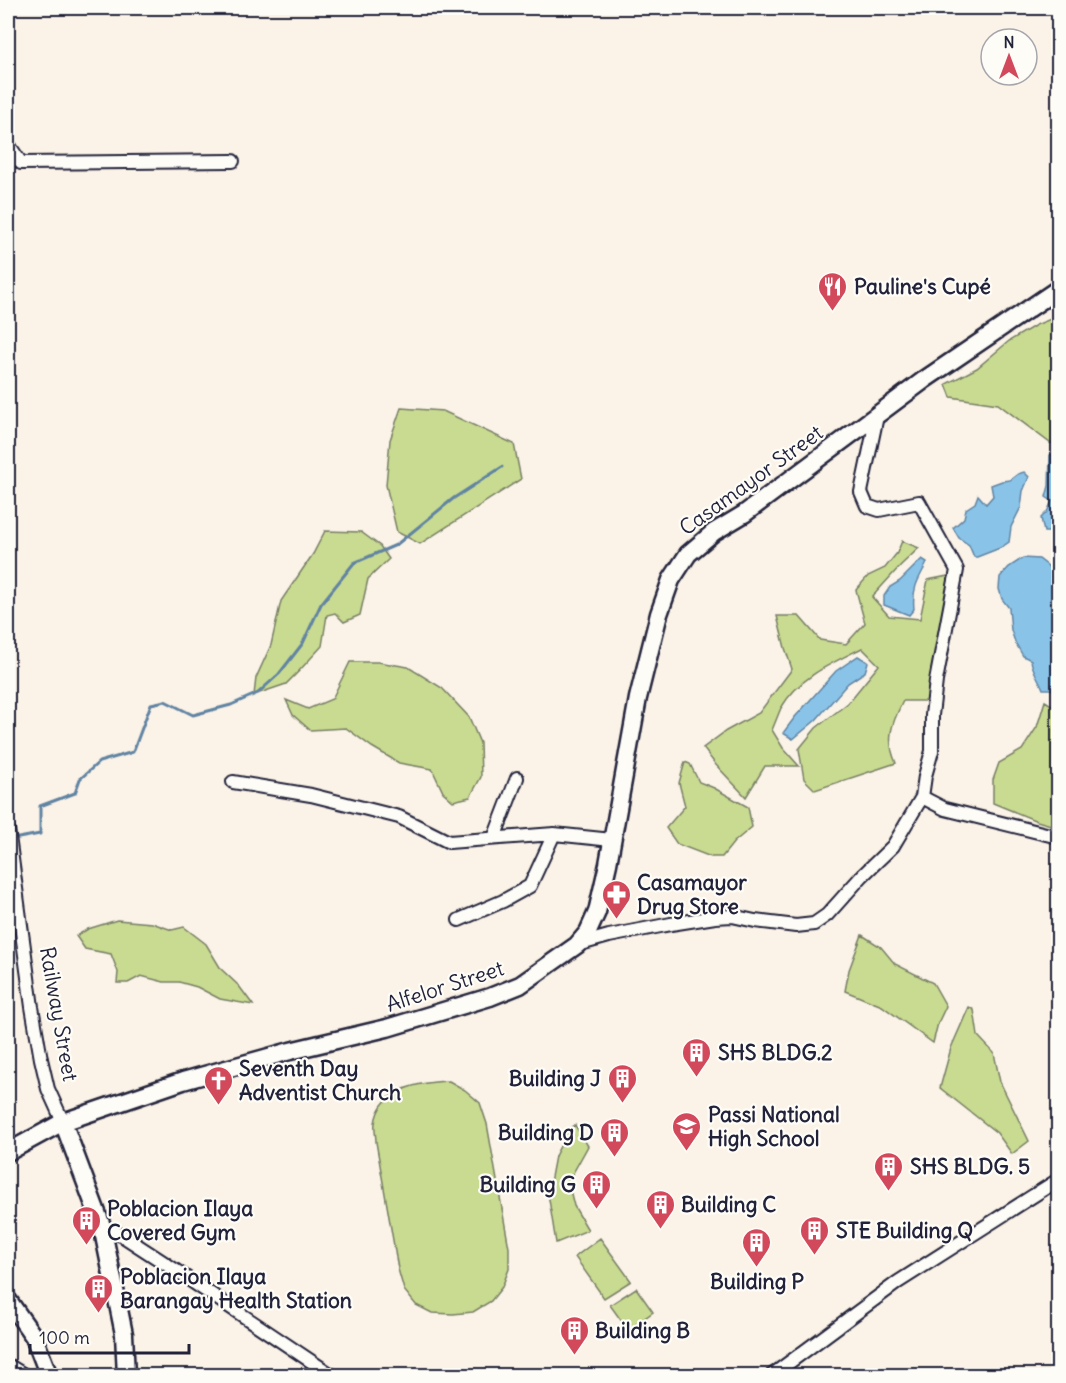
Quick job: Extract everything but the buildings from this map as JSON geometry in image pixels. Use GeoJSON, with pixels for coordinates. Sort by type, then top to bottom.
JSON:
{"type":"FeatureCollection","features":[{"type":"Feature","properties":{"kind":"street"},"geometry":{"type":"LineString","coordinates":[[8,144],[21,163],[233,161]]}},
{"type":"Feature","properties":{"kind":"street","name":"Casamayor Street"},"geometry":{"type":"LineString","coordinates":[[577,945],[588,932],[597,912],[638,698],[659,614],[671,580],[688,554],[714,532],[744,514],[924,380],[1059,290]]}},
{"type":"Feature","properties":{"kind":"street"},"geometry":{"type":"LineString","coordinates":[[877,416],[861,492],[867,506],[879,510],[919,502],[957,570],[936,681],[932,715],[932,751],[922,797],[945,809],[1059,837]]}},
{"type":"Feature","properties":{"kind":"street"},"geometry":{"type":"LineString","coordinates":[[494,838],[517,778]]}},
{"type":"Feature","properties":{"kind":"street"},"geometry":{"type":"LineString","coordinates":[[233,782],[311,795],[399,817],[449,842],[554,834],[612,840]]}},
{"type":"Feature","properties":{"kind":"street","name":"Alfelor Street"},"geometry":{"type":"LineString","coordinates":[[8,1152],[63,1122],[183,1081],[290,1051],[387,1028],[490,997],[520,985],[577,945],[609,936],[715,917],[732,916],[796,926],[814,924],[827,915],[893,846],[922,797]]}},
{"type":"Feature","properties":{"kind":"street","name":"Railway Street"},"geometry":{"type":"LineString","coordinates":[[8,829],[41,1059],[48,1089],[63,1122],[102,1226],[124,1334],[126,1376]]}},
{"type":"Feature","properties":{"kind":"street"},"geometry":{"type":"LineString","coordinates":[[459,920],[503,901],[530,886],[554,834]]}},
{"type":"Feature","properties":{"kind":"street"},"geometry":{"type":"LineString","coordinates":[[771,1376],[898,1282],[1059,1180]]}},
{"type":"Feature","properties":{"kind":"street"},"geometry":{"type":"LineString","coordinates":[[102,1226],[123,1236],[333,1376]]}},
{"type":"Feature","properties":{"kind":"street"},"geometry":{"type":"LineString","coordinates":[[8,1300],[34,1337],[49,1376]]}},
{"type":"Feature","properties":{"kind":"street"},"geometry":{"type":"LineString","coordinates":[[8,1365],[26,1376]]}},
{"type":"Feature","properties":{"kind":"green space"},"geometry":{"type":"Polygon","coordinates":[[[1058,316],[1058,445],[1050,443],[998,404],[951,397],[946,384],[977,368],[1009,341],[1036,325],[1058,316]]]}},
{"type":"Feature","properties":{"kind":"green space"},"geometry":{"type":"Polygon","coordinates":[[[401,408],[443,411],[514,444],[521,479],[420,544],[397,532],[386,485],[390,440],[401,408]]]}},
{"type":"Feature","properties":{"kind":"green space"},"geometry":{"type":"Polygon","coordinates":[[[325,531],[361,532],[380,546],[389,559],[368,579],[360,615],[344,622],[335,613],[327,615],[322,646],[286,684],[254,695],[256,678],[271,645],[281,601],[313,554],[325,531]]]}},
{"type":"Feature","properties":{"kind":"green space"},"geometry":{"type":"Polygon","coordinates":[[[902,541],[919,548],[872,597],[889,616],[920,619],[928,580],[948,576],[948,614],[934,659],[928,701],[903,701],[893,724],[890,739],[896,763],[815,790],[804,779],[799,749],[816,728],[848,703],[879,665],[862,648],[817,672],[788,697],[772,730],[783,748],[799,766],[765,766],[746,797],[703,748],[726,731],[759,713],[792,669],[777,616],[799,616],[820,640],[846,644],[865,623],[856,590],[868,576],[885,568],[897,553],[902,541]]]}},
{"type":"Feature","properties":{"kind":"green space"},"geometry":{"type":"Polygon","coordinates":[[[350,662],[378,662],[408,667],[442,688],[469,717],[480,743],[481,777],[470,797],[453,801],[443,792],[432,769],[399,763],[346,728],[310,730],[293,715],[286,700],[308,709],[332,699],[350,662]]]}},
{"type":"Feature","properties":{"kind":"green space"},"geometry":{"type":"Polygon","coordinates":[[[1045,701],[1058,709],[1058,827],[993,803],[993,780],[999,763],[1022,750],[1037,727],[1045,701]]]}},
{"type":"Feature","properties":{"kind":"green space"},"geometry":{"type":"Polygon","coordinates":[[[685,762],[690,764],[699,782],[748,807],[752,827],[734,842],[722,857],[711,857],[677,844],[666,828],[685,806],[679,783],[685,762]]]}},
{"type":"Feature","properties":{"kind":"green space"},"geometry":{"type":"Polygon","coordinates":[[[117,920],[152,923],[172,930],[184,927],[206,944],[221,969],[239,986],[253,1005],[220,999],[197,987],[179,982],[164,982],[141,976],[128,983],[117,983],[118,972],[111,954],[85,949],[76,936],[88,929],[117,920]]]}},
{"type":"Feature","properties":{"kind":"green space"},"geometry":{"type":"Polygon","coordinates":[[[862,935],[881,947],[895,964],[933,983],[946,1006],[938,1023],[933,1043],[882,1006],[845,991],[849,970],[862,935]]]}},
{"type":"Feature","properties":{"kind":"green space"},"geometry":{"type":"Polygon","coordinates":[[[969,1007],[974,1010],[978,1036],[994,1053],[1000,1082],[1029,1141],[1012,1154],[997,1133],[940,1088],[951,1048],[969,1007]]]}},
{"type":"Feature","properties":{"kind":"green space"},"geometry":{"type":"Polygon","coordinates":[[[449,1081],[465,1090],[480,1103],[487,1124],[509,1248],[509,1269],[502,1287],[491,1301],[473,1312],[453,1314],[432,1313],[416,1305],[404,1290],[398,1269],[375,1127],[378,1111],[393,1095],[403,1089],[426,1083],[449,1081]]]}},
{"type":"Feature","properties":{"kind":"green space"},"geometry":{"type":"Polygon","coordinates":[[[575,1125],[588,1146],[568,1182],[574,1206],[588,1230],[556,1243],[548,1193],[555,1156],[568,1131],[575,1125]]]}},
{"type":"Feature","properties":{"kind":"green space"},"geometry":{"type":"Polygon","coordinates":[[[600,1238],[631,1281],[604,1298],[575,1257],[600,1238]]]}},
{"type":"Feature","properties":{"kind":"green space"},"geometry":{"type":"Polygon","coordinates":[[[636,1288],[653,1312],[628,1330],[610,1305],[636,1288]]]}},
{"type":"Feature","properties":{"kind":"water"},"geometry":{"type":"Polygon","coordinates":[[[1058,454],[1058,532],[1044,532],[1041,518],[1052,501],[1046,497],[1049,486],[1050,455],[1058,454]]]}},
{"type":"Feature","properties":{"kind":"water"},"geometry":{"type":"Polygon","coordinates":[[[1024,472],[1029,477],[1023,491],[1021,507],[1011,527],[1009,542],[1000,548],[974,557],[969,545],[959,538],[953,528],[964,518],[966,509],[975,503],[978,495],[986,504],[993,496],[991,485],[1010,480],[1024,472]]]}},
{"type":"Feature","properties":{"kind":"water"},"geometry":{"type":"Polygon","coordinates":[[[1023,558],[1039,559],[1048,566],[1058,582],[1058,694],[1051,689],[1043,689],[1031,660],[1023,656],[1015,642],[1011,630],[1009,608],[1002,599],[999,589],[1000,577],[1009,567],[1023,558]]]}},
{"type":"Feature","properties":{"kind":"water"},"geometry":{"type":"Polygon","coordinates":[[[922,559],[927,562],[916,586],[914,609],[909,615],[884,605],[884,596],[890,587],[900,581],[922,559]]]}},
{"type":"Feature","properties":{"kind":"water"},"geometry":{"type":"Polygon","coordinates":[[[858,656],[868,662],[865,672],[848,683],[816,720],[793,739],[783,733],[836,671],[858,656]]]}},
{"type":"Feature","properties":{"kind":"waterway"},"geometry":{"type":"LineString","coordinates":[[13,839],[40,834],[40,806],[75,793],[80,779],[99,762],[133,752],[151,704],[165,701],[193,715],[231,705],[258,693],[279,674],[303,643],[321,604],[354,563],[396,545],[454,498],[502,467]]}},
{"type":"Feature","properties":{"kind":"place","name":"Pauline's Cupé"},"geometry":{"type":"Point","coordinates":[833,312]}},
{"type":"Feature","properties":{"kind":"place","name":"Casamayor Drug Store"},"geometry":{"type":"Point","coordinates":[616,920]}},
{"type":"Feature","properties":{"kind":"place","name":"SHS BLDG.2"},"geometry":{"type":"Point","coordinates":[697,1078]}},
{"type":"Feature","properties":{"kind":"place","name":"Building J"},"geometry":{"type":"Point","coordinates":[622,1104]}},
{"type":"Feature","properties":{"kind":"place","name":"Seventh Day Adventist Church"},"geometry":{"type":"Point","coordinates":[218,1106]}},
{"type":"Feature","properties":{"kind":"place","name":"Passi National High School"},"geometry":{"type":"Point","coordinates":[687,1152]}},
{"type":"Feature","properties":{"kind":"place","name":"Building D"},"geometry":{"type":"Point","coordinates":[615,1158]}},
{"type":"Feature","properties":{"kind":"place","name":"SHS BLDG. 5"},"geometry":{"type":"Point","coordinates":[889,1192]}},
{"type":"Feature","properties":{"kind":"place","name":"Building G"},"geometry":{"type":"Point","coordinates":[597,1210]}},
{"type":"Feature","properties":{"kind":"place","name":"Building C"},"geometry":{"type":"Point","coordinates":[660,1230]}},
{"type":"Feature","properties":{"kind":"place","name":"Poblacion Ilaya Covered Gym"},"geometry":{"type":"Point","coordinates":[86,1246]}},
{"type":"Feature","properties":{"kind":"place","name":"STE Building Q"},"geometry":{"type":"Point","coordinates":[815,1256]}},
{"type":"Feature","properties":{"kind":"place","name":"Building P"},"geometry":{"type":"Point","coordinates":[757,1268]}},
{"type":"Feature","properties":{"kind":"place","name":"Poblacion Ilaya Barangay Health Station"},"geometry":{"type":"Point","coordinates":[99,1314]}},
{"type":"Feature","properties":{"kind":"place","name":"Building B"},"geometry":{"type":"Point","coordinates":[574,1356]}}]}
